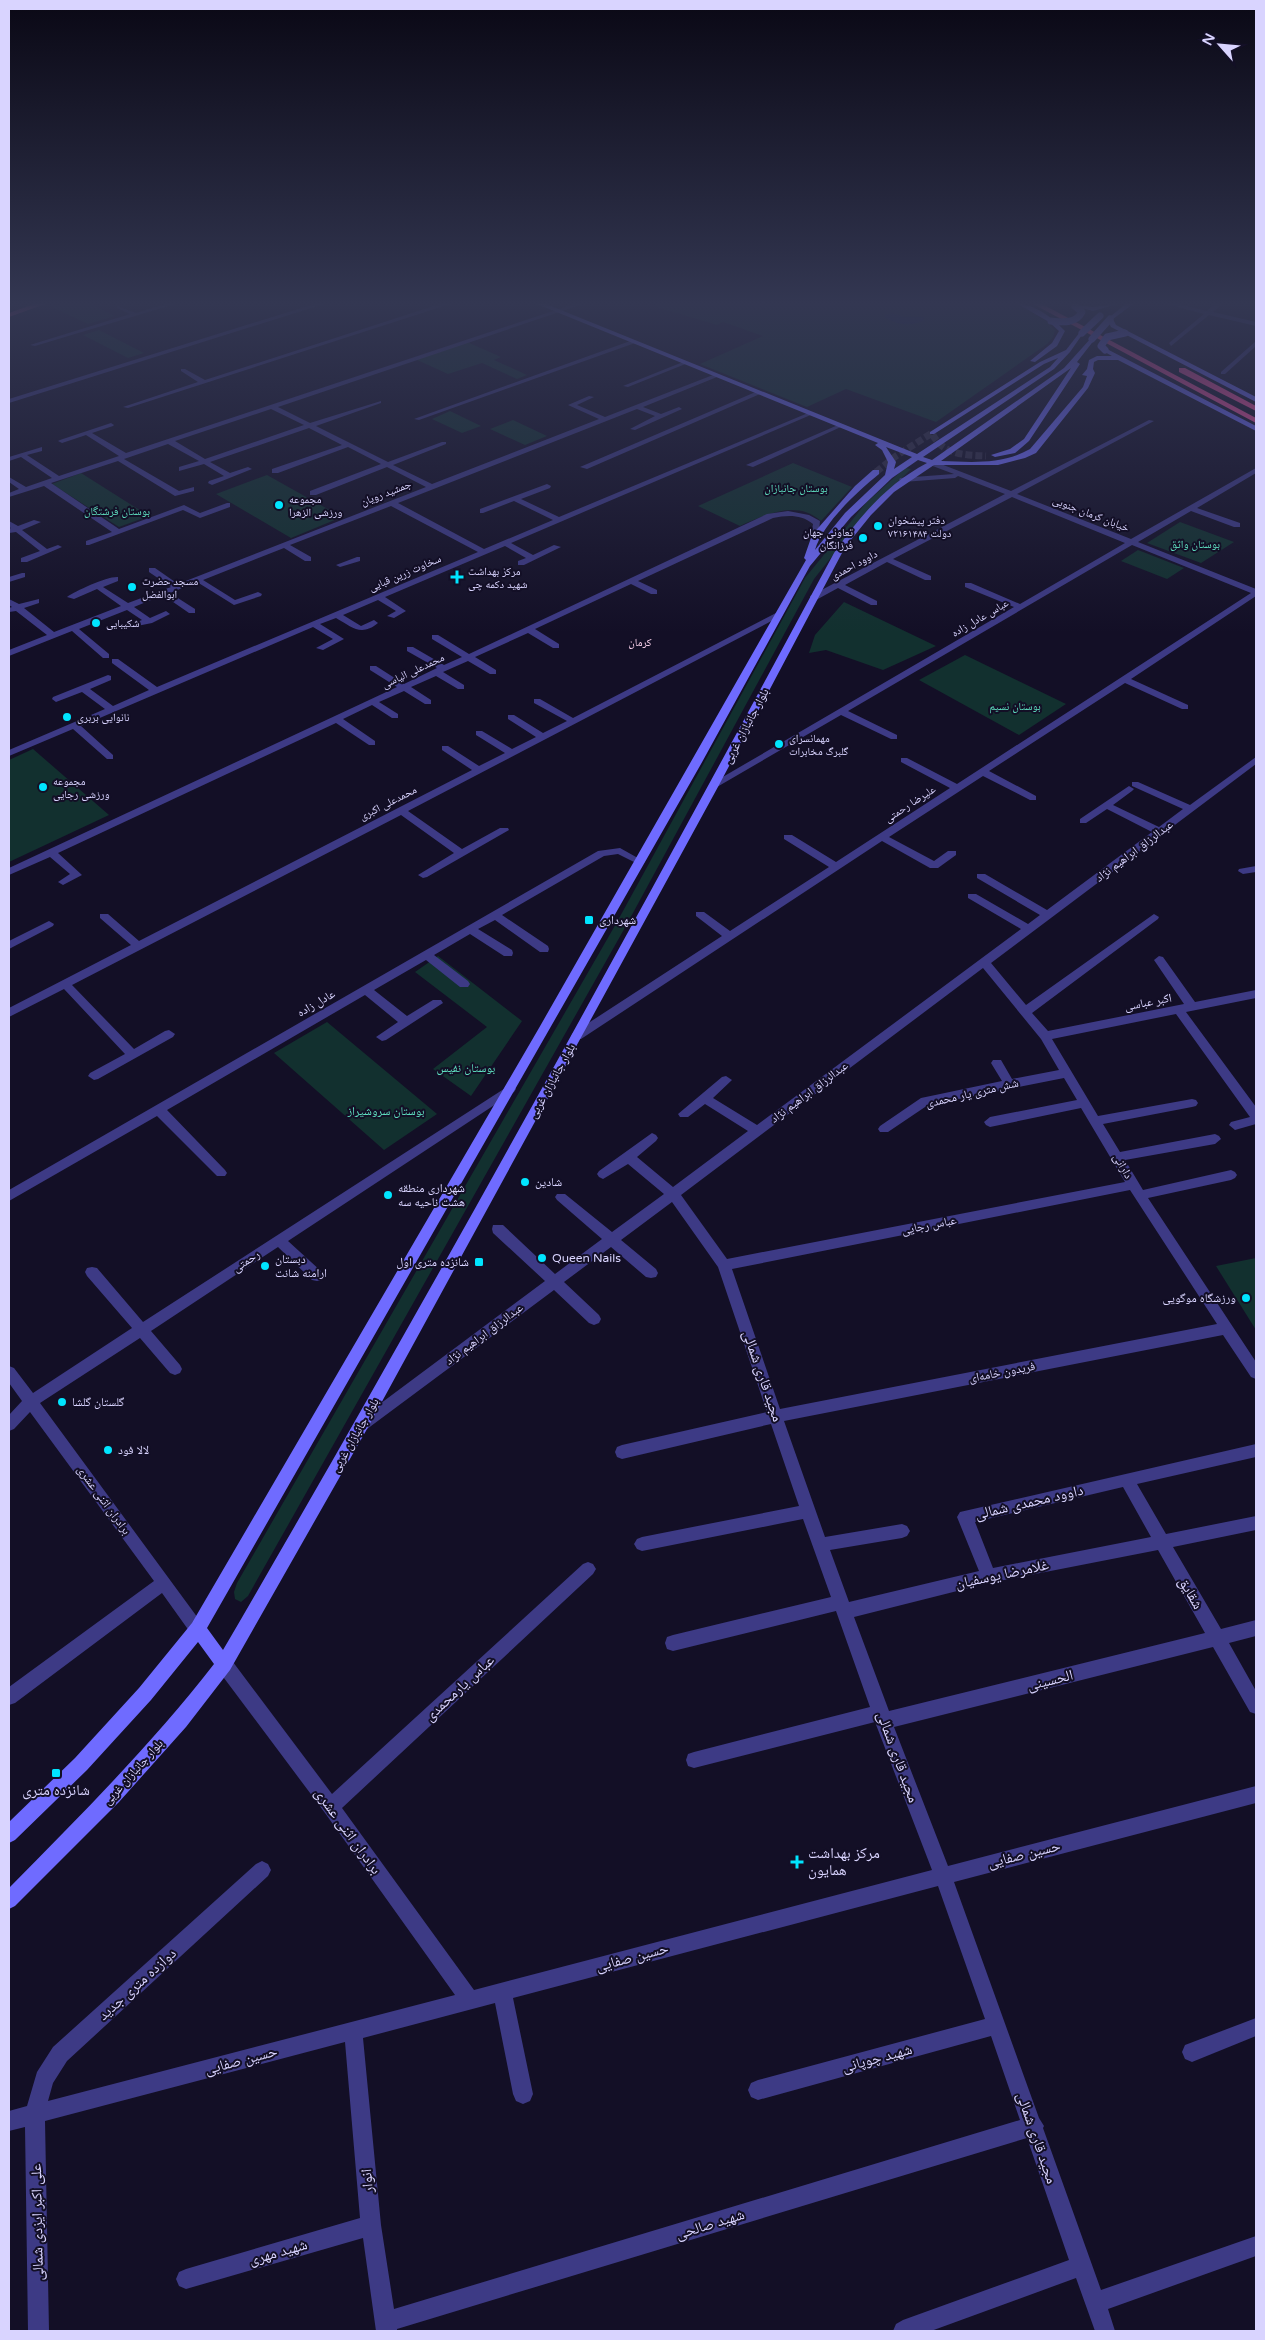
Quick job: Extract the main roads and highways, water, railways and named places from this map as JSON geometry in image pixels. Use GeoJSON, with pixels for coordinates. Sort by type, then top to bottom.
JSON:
{"type":"FeatureCollection","features":[{"type":"Feature","properties":{"kind":"highway"},"geometry":{"type":"LineString","coordinates":[[1241,413],[1256,421]]}},
{"type":"Feature","properties":{"kind":"main road"},"geometry":{"type":"LineString","coordinates":[[808,413],[871,439],[905,448],[918,447],[967,426]]}},
{"type":"Feature","properties":{"kind":"main road"},"geometry":{"type":"LineString","coordinates":[[932,433],[963,413]]}},
{"type":"Feature","properties":{"kind":"main road","name":"بلوار جانبازان غربی"},"geometry":{"type":"LineString","coordinates":[[9,1834],[94,1750],[145,1694],[198,1629],[640,862],[806,566],[848,515],[889,476],[986,413]]}},
{"type":"Feature","properties":{"kind":"main road","name":"بلوار جانبازان غربی"},"geometry":{"type":"LineString","coordinates":[[9,1900],[113,1796],[180,1721],[224,1664],[362,1425],[577,1036],[838,553],[855,528],[887,493],[903,480],[933,463],[1003,413]]}},
{"type":"Feature","properties":{"kind":"main road"},"geometry":{"type":"LineString","coordinates":[[986,456],[1012,451],[1027,440],[1045,413]]}},
{"type":"Feature","properties":{"kind":"main road"},"geometry":{"type":"LineString","coordinates":[[933,463],[1000,463],[1027,455],[1033,451],[1064,413]]}},
{"type":"Feature","properties":{"kind":"main road"},"geometry":{"type":"LineString","coordinates":[[1225,413],[1256,430]]}},
{"type":"Feature","properties":{"kind":"main road"},"geometry":{"type":"LineString","coordinates":[[871,439],[885,449],[892,462],[889,476]]}},
{"type":"Feature","properties":{"kind":"main road","name":"خیابان کرمان جنوبی"},"geometry":{"type":"LineString","coordinates":[[871,439],[933,463]]}},
{"type":"Feature","properties":{"kind":"main road"},"geometry":{"type":"LineString","coordinates":[[806,566],[816,537],[858,488],[876,472]]}},
{"type":"Feature","properties":{"kind":"main road"},"geometry":{"type":"LineString","coordinates":[[198,1629],[224,1664]]}},
{"type":"Feature","properties":{"kind":"tunnel"},"geometry":{"type":"LineString","coordinates":[[876,472],[896,456],[932,433],[936,440],[948,450],[962,454],[986,456]]}},
{"type":"Feature","properties":{"kind":"place","name":"مجموعه ورزشی الزهرا"},"geometry":{"type":"Point","coordinates":[279,505]}},
{"type":"Feature","properties":{"kind":"place","name":"دفتر پیشخوان دولت ۷۲۱۶۱۴۸۴"},"geometry":{"type":"Point","coordinates":[878,526]}},
{"type":"Feature","properties":{"kind":"place","name":"تعاونی جهان فرزانگان"},"geometry":{"type":"Point","coordinates":[863,538]}},
{"type":"Feature","properties":{"kind":"place","name":"مرکز بهداشت شهید دکمه چی"},"geometry":{"type":"Point","coordinates":[457,577]}},
{"type":"Feature","properties":{"kind":"place","name":"مسجد حضرت ابوالفضل"},"geometry":{"type":"Point","coordinates":[132,587]}},
{"type":"Feature","properties":{"kind":"place","name":"شکیبایی"},"geometry":{"type":"Point","coordinates":[96,623]}},
{"type":"Feature","properties":{"kind":"place","name":"نانوایی بربری"},"geometry":{"type":"Point","coordinates":[67,717]}},
{"type":"Feature","properties":{"kind":"place","name":"مهمانسرای گلبرگ مخابرات"},"geometry":{"type":"Point","coordinates":[779,744]}},
{"type":"Feature","properties":{"kind":"place","name":"مجموعه ورزشی رجایی"},"geometry":{"type":"Point","coordinates":[43,787]}},
{"type":"Feature","properties":{"kind":"place","name":"شهرداری"},"geometry":{"type":"Point","coordinates":[589,920]}},
{"type":"Feature","properties":{"kind":"place","name":"شادین"},"geometry":{"type":"Point","coordinates":[525,1182]}},
{"type":"Feature","properties":{"kind":"place","name":"شهرداری منطقه هشت ناحیه سه"},"geometry":{"type":"Point","coordinates":[388,1195]}},
{"type":"Feature","properties":{"kind":"place","name":"Queen Nails"},"geometry":{"type":"Point","coordinates":[542,1258]}},
{"type":"Feature","properties":{"kind":"place","name":"شانزده متری اول"},"geometry":{"type":"Point","coordinates":[479,1262]}},
{"type":"Feature","properties":{"kind":"place","name":"دبستان ارامنه شانت"},"geometry":{"type":"Point","coordinates":[265,1266]}},
{"type":"Feature","properties":{"kind":"place","name":"ورزشگاه موگویی"},"geometry":{"type":"Point","coordinates":[1246,1298]}},
{"type":"Feature","properties":{"kind":"place","name":"گلستان گلشا"},"geometry":{"type":"Point","coordinates":[62,1402]}},
{"type":"Feature","properties":{"kind":"place","name":"لالا فود"},"geometry":{"type":"Point","coordinates":[108,1450]}},
{"type":"Feature","properties":{"kind":"place","name":"شانزده متری"},"geometry":{"type":"Point","coordinates":[56,1773]}},
{"type":"Feature","properties":{"kind":"place","name":"مرکز بهداشت همایون"},"geometry":{"type":"Point","coordinates":[797,1862]}},
{"type":"Feature","properties":{"kind":"district","name":"کرمان"},"geometry":{"type":"Point","coordinates":[640,642]}},
{"type":"Feature","properties":{"kind":"park label","name":"بوستان جانبازان"},"geometry":{"type":"Point","coordinates":[796,488]}},
{"type":"Feature","properties":{"kind":"park label","name":"بوستان فرشتگان"},"geometry":{"type":"Point","coordinates":[117,511]}},
{"type":"Feature","properties":{"kind":"park label","name":"بوستان واثق"},"geometry":{"type":"Point","coordinates":[1195,544]}},
{"type":"Feature","properties":{"kind":"park label","name":"بوستان نسیم"},"geometry":{"type":"Point","coordinates":[1015,706]}},
{"type":"Feature","properties":{"kind":"park label","name":"بوستان نفیس"},"geometry":{"type":"Point","coordinates":[466,1068]}},
{"type":"Feature","properties":{"kind":"park label","name":"بوستان سروشیراز"},"geometry":{"type":"Point","coordinates":[386,1111]}}]}
